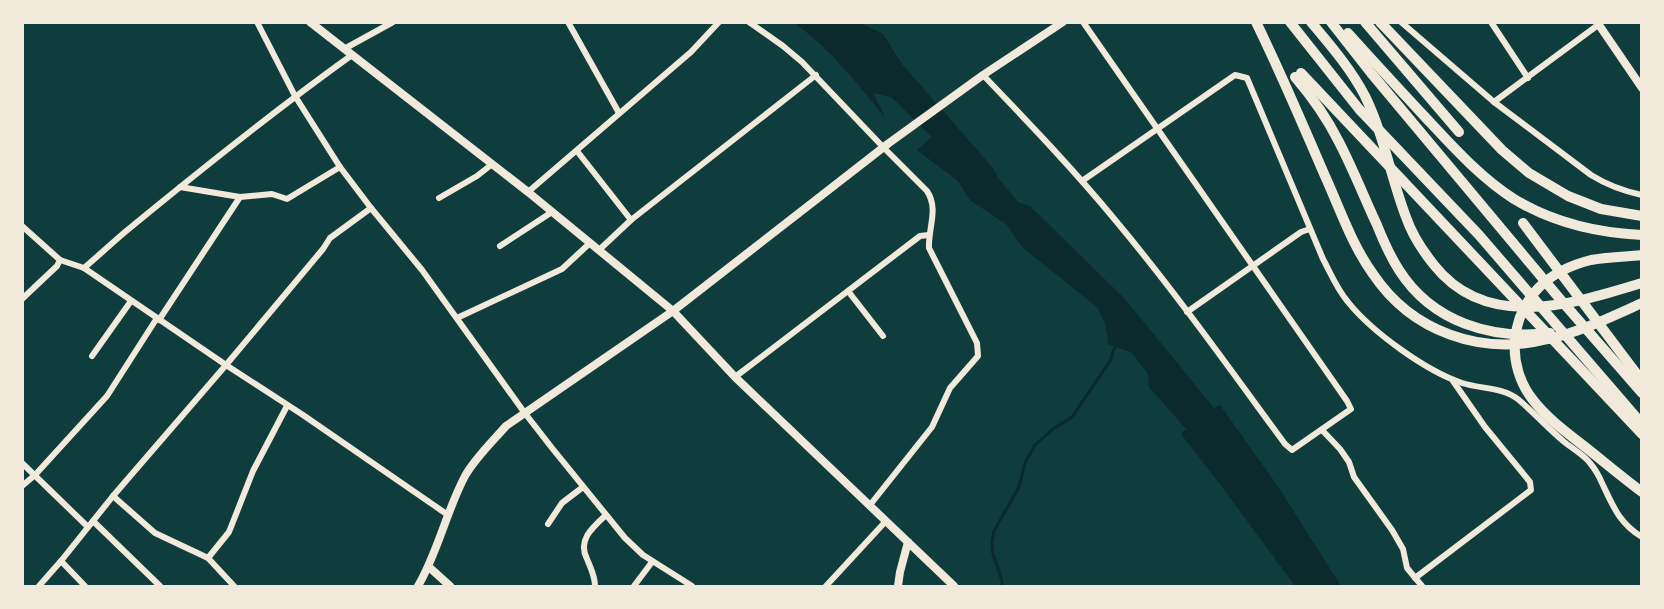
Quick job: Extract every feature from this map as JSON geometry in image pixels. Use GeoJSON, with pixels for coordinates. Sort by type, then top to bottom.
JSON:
{"type":"FeatureCollection","features":[{"type":"Feature","properties":{"kind":"highway"},"geometry":{"type":"LineString","coordinates":[[1256,22],[1360,254],[1384,290],[1412,316],[1449,336],[1486,344],[1524,339],[1592,324],[1641,303]]}},
{"type":"Feature","properties":{"kind":"highway"},"geometry":{"type":"LineString","coordinates":[[1290,22],[1359,109],[1479,235],[1641,424]]}},
{"type":"Feature","properties":{"kind":"highway"},"geometry":{"type":"LineString","coordinates":[[1311,22],[1356,79],[1383,143],[1406,219],[1416,239],[1439,271],[1452,284],[1483,301],[1499,305],[1534,307],[1571,302],[1641,283]]}},
{"type":"Feature","properties":{"kind":"highway"},"geometry":{"type":"LineString","coordinates":[[1332,22],[1433,147],[1641,393]]}},
{"type":"Feature","properties":{"kind":"highway"},"geometry":{"type":"LineString","coordinates":[[1338,22],[1445,138],[1482,175],[1515,200],[1577,226],[1641,235]]}},
{"type":"Feature","properties":{"kind":"highway"},"geometry":{"type":"LineString","coordinates":[[1365,22],[1459,132]]}},
{"type":"Feature","properties":{"kind":"highway"},"geometry":{"type":"LineString","coordinates":[[1380,22],[1502,150],[1529,173],[1568,196],[1601,209],[1641,216]]}},
{"type":"Feature","properties":{"kind":"highway"},"geometry":{"type":"LineString","coordinates":[[1524,339],[1466,325],[1447,316],[1412,288],[1388,250],[1340,143],[1298,75],[1641,434]]}},
{"type":"Feature","properties":{"kind":"highway"},"geometry":{"type":"LineString","coordinates":[[1523,223],[1641,381]]}},
{"type":"Feature","properties":{"kind":"highway"},"geometry":{"type":"LineString","coordinates":[[1641,255],[1591,260],[1553,275],[1533,293],[1525,304],[1517,323],[1514,346],[1515,360],[1524,388],[1542,411],[1641,492]]}},
{"type":"Feature","properties":{"kind":"main road"},"geometry":{"type":"LineString","coordinates":[[310,22],[528,192],[673,311],[735,377],[954,586]]}},
{"type":"Feature","properties":{"kind":"main road"},"geometry":{"type":"LineString","coordinates":[[418,586],[429,567],[466,475],[484,450],[506,426],[673,311],[886,145],[983,75],[1064,22]]}},
{"type":"Feature","properties":{"kind":"main road"},"geometry":{"type":"LineString","coordinates":[[1598,24],[1641,88]]}},
{"type":"Feature","properties":{"kind":"street"},"geometry":{"type":"LineString","coordinates":[[257,22],[295,96],[340,167],[422,270],[524,412],[625,538],[652,562],[692,586]]}},
{"type":"Feature","properties":{"kind":"street"},"geometry":{"type":"LineString","coordinates":[[84,268],[180,187],[348,52],[393,22]]}},
{"type":"Feature","properties":{"kind":"street"},"geometry":{"type":"LineString","coordinates":[[568,22],[619,113]]}},
{"type":"Feature","properties":{"kind":"street"},"geometry":{"type":"LineString","coordinates":[[528,192],[691,52],[719,22]]}},
{"type":"Feature","properties":{"kind":"street"},"geometry":{"type":"LineString","coordinates":[[749,22],[783,46],[816,75],[886,145],[927,191],[931,197],[933,209],[929,248],[977,344],[978,356],[950,388],[932,427],[870,505]]}},
{"type":"Feature","properties":{"kind":"street"},"geometry":{"type":"LineString","coordinates":[[983,75],[1082,181],[1155,268],[1285,444],[1292,450],[1351,409],[1347,400],[1083,22]]}},
{"type":"Feature","properties":{"kind":"street"},"geometry":{"type":"LineString","coordinates":[[1401,22],[1494,102],[1598,179],[1622,191],[1641,195]]}},
{"type":"Feature","properties":{"kind":"street"},"geometry":{"type":"LineString","coordinates":[[1491,22],[1528,78]]}},
{"type":"Feature","properties":{"kind":"street"},"geometry":{"type":"LineString","coordinates":[[1494,102],[1598,24]]}},
{"type":"Feature","properties":{"kind":"street"},"geometry":{"type":"LineString","coordinates":[[599,250],[632,220],[816,75]]}},
{"type":"Feature","properties":{"kind":"street"},"geometry":{"type":"LineString","coordinates":[[1082,181],[1235,75],[1247,78],[1310,229],[1336,285],[1348,302],[1381,334],[1417,361],[1464,384],[1504,392],[1516,398],[1590,463],[1622,522],[1641,537]]}},
{"type":"Feature","properties":{"kind":"street"},"geometry":{"type":"LineString","coordinates":[[577,151],[632,220]]}},
{"type":"Feature","properties":{"kind":"street"},"geometry":{"type":"LineString","coordinates":[[439,198],[491,165]]}},
{"type":"Feature","properties":{"kind":"street"},"geometry":{"type":"LineString","coordinates":[[180,187],[240,197],[272,194],[287,199],[340,167]]}},
{"type":"Feature","properties":{"kind":"street"},"geometry":{"type":"LineString","coordinates":[[22,486],[35,475],[107,396],[240,197]]}},
{"type":"Feature","properties":{"kind":"street"},"geometry":{"type":"LineString","coordinates":[[39,586],[330,238],[371,208]]}},
{"type":"Feature","properties":{"kind":"street"},"geometry":{"type":"LineString","coordinates":[[500,246],[552,212]]}},
{"type":"Feature","properties":{"kind":"street"},"geometry":{"type":"LineString","coordinates":[[22,226],[60,260],[84,268],[448,515]]}},
{"type":"Feature","properties":{"kind":"street"},"geometry":{"type":"LineString","coordinates":[[1187,312],[1301,232],[1310,229]]}},
{"type":"Feature","properties":{"kind":"street"},"geometry":{"type":"LineString","coordinates":[[735,377],[920,236],[929,235]]}},
{"type":"Feature","properties":{"kind":"street"},"geometry":{"type":"LineString","coordinates":[[457,318],[562,269],[590,243]]}},
{"type":"Feature","properties":{"kind":"street"},"geometry":{"type":"LineString","coordinates":[[22,299],[57,266],[60,260]]}},
{"type":"Feature","properties":{"kind":"street"},"geometry":{"type":"LineString","coordinates":[[848,291],[883,336]]}},
{"type":"Feature","properties":{"kind":"street"},"geometry":{"type":"LineString","coordinates":[[92,356],[131,301]]}},
{"type":"Feature","properties":{"kind":"street"},"geometry":{"type":"LineString","coordinates":[[1415,578],[1532,487],[1485,427],[1452,379]]}},
{"type":"Feature","properties":{"kind":"street"},"geometry":{"type":"LineString","coordinates":[[208,558],[229,532],[254,471],[287,406]]}},
{"type":"Feature","properties":{"kind":"street"},"geometry":{"type":"LineString","coordinates":[[1322,430],[1349,462],[1354,477],[1403,549],[1407,568],[1422,586]]}},
{"type":"Feature","properties":{"kind":"street"},"geometry":{"type":"LineString","coordinates":[[22,463],[160,586]]}},
{"type":"Feature","properties":{"kind":"street"},"geometry":{"type":"LineString","coordinates":[[548,524],[562,503],[583,487]]}},
{"type":"Feature","properties":{"kind":"street"},"geometry":{"type":"LineString","coordinates":[[113,496],[155,533],[208,558],[234,586]]}},
{"type":"Feature","properties":{"kind":"street"},"geometry":{"type":"LineString","coordinates":[[595,586],[595,578],[583,548],[586,536],[593,526],[606,515]]}},
{"type":"Feature","properties":{"kind":"street"},"geometry":{"type":"LineString","coordinates":[[826,586],[886,521]]}},
{"type":"Feature","properties":{"kind":"street"},"geometry":{"type":"LineString","coordinates":[[898,586],[908,542]]}},
{"type":"Feature","properties":{"kind":"street"},"geometry":{"type":"LineString","coordinates":[[61,561],[85,586]]}},
{"type":"Feature","properties":{"kind":"street"},"geometry":{"type":"LineString","coordinates":[[634,586],[652,562]]}},
{"type":"Feature","properties":{"kind":"street"},"geometry":{"type":"LineString","coordinates":[[429,567],[450,586]]}},
{"type":"Feature","properties":{"kind":"water"},"geometry":{"type":"Polygon","coordinates":[[[794,23],[861,23],[883,34],[902,64],[993,168],[1018,202],[1030,206],[1125,299],[1214,408],[1220,405],[1277,485],[1341,586],[1295,586],[1181,434],[1186,429],[1149,387],[1148,374],[1132,353],[1108,344],[1105,325],[1097,307],[1022,247],[1006,224],[970,200],[958,181],[917,150],[932,137],[891,97],[873,93],[885,117],[831,55],[794,23]]]}},
{"type":"Feature","properties":{"kind":"waterway"},"geometry":{"type":"LineString","coordinates":[[1002,586],[993,554],[994,531],[1019,487],[1025,463],[1035,445],[1053,429],[1072,417],[1110,361],[1115,347],[1114,343]]}}]}
